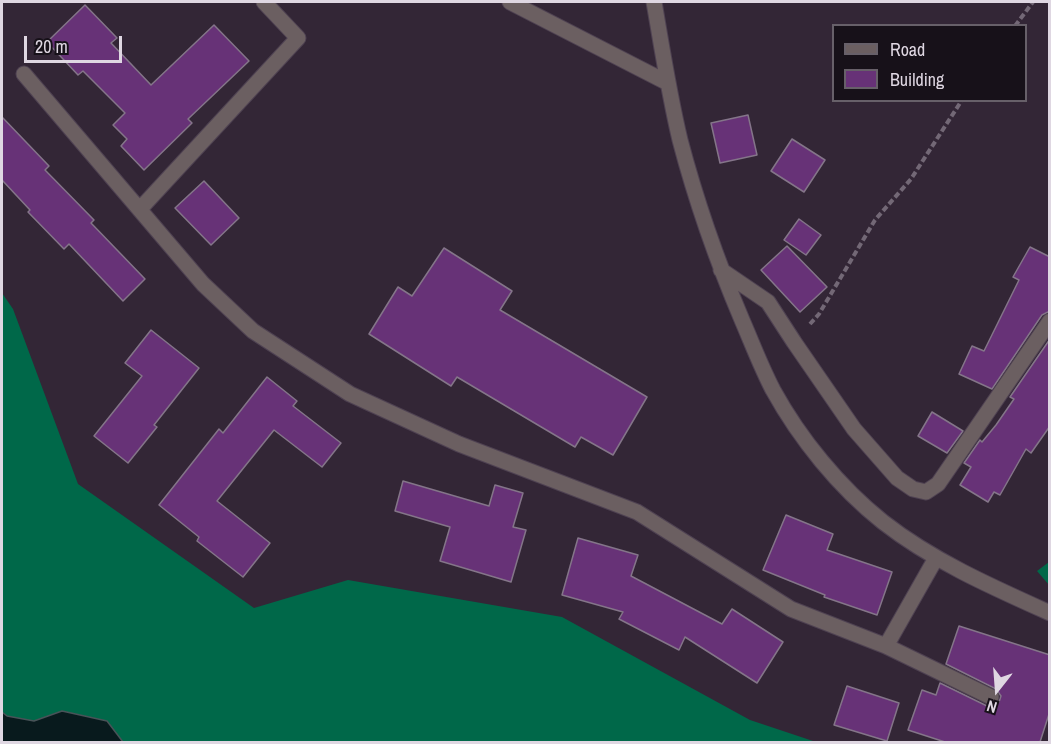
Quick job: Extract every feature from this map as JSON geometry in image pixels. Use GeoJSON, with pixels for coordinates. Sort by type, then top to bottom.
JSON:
{"type":"FeatureCollection","features":[{"type":"Feature","properties":{"kind":"street"},"geometry":{"type":"LineString","coordinates":[[140,209],[298,38],[264,2]]}},
{"type":"Feature","properties":{"kind":"street"},"geometry":{"type":"LineString","coordinates":[[510,2],[668,83]]}},
{"type":"Feature","properties":{"kind":"street"},"geometry":{"type":"LineString","coordinates":[[654,2],[668,83],[696,197],[721,270],[774,391],[819,457],[849,491],[881,520],[936,558],[1050,613]]}},
{"type":"Feature","properties":{"kind":"street"},"geometry":{"type":"LineString","coordinates":[[24,74],[203,284],[253,331],[350,394],[459,444],[637,512],[791,609],[886,646],[991,697]]}},
{"type":"Feature","properties":{"kind":"street"},"geometry":{"type":"LineString","coordinates":[[721,270],[768,302],[854,429],[897,478],[913,489],[926,492],[938,484],[1050,321]]}},
{"type":"Feature","properties":{"kind":"street"},"geometry":{"type":"LineString","coordinates":[[886,646],[936,558]]}},
{"type":"Feature","properties":{"kind":"path"},"geometry":{"type":"LineString","coordinates":[[1016,24],[1033,2]]}},
{"type":"Feature","properties":{"kind":"path"},"geometry":{"type":"LineString","coordinates":[[794,342],[819,314],[875,220],[911,179],[961,102]]}},
{"type":"Feature","properties":{"kind":"green space"},"geometry":{"type":"Polygon","coordinates":[[[2,293],[13,309],[78,484],[254,608],[348,580],[562,617],[750,720],[816,742],[123,742],[107,721],[62,711],[34,721],[7,716],[2,712],[2,293]]]}},
{"type":"Feature","properties":{"kind":"green space"},"geometry":{"type":"Polygon","coordinates":[[[1049,562],[1049,585],[1037,571],[1049,562]]]}},
{"type":"Feature","properties":{"kind":"shaded area"},"geometry":{"type":"Polygon","coordinates":[[[62,711],[107,721],[123,742],[2,742],[2,712],[7,716],[34,721],[62,711]]]}},
{"type":"Feature","properties":{"kind":"building"},"geometry":{"type":"Polygon","coordinates":[[[85,5],[117,38],[111,43],[151,85],[214,25],[249,61],[188,119],[192,123],[144,170],[121,146],[127,139],[113,125],[125,113],[83,71],[78,75],[47,42],[85,5]]]}},
{"type":"Feature","properties":{"kind":"building"},"geometry":{"type":"Polygon","coordinates":[[[748,115],[757,155],[720,163],[711,123],[748,115]]]}},
{"type":"Feature","properties":{"kind":"building"},"geometry":{"type":"Polygon","coordinates":[[[2,117],[49,166],[45,170],[94,220],[91,223],[145,279],[123,301],[69,244],[64,249],[28,212],[30,210],[2,180],[2,117]]]}},
{"type":"Feature","properties":{"kind":"building"},"geometry":{"type":"Polygon","coordinates":[[[792,139],[825,160],[804,192],[771,171],[792,139]]]}},
{"type":"Feature","properties":{"kind":"building"},"geometry":{"type":"Polygon","coordinates":[[[204,181],[239,218],[211,245],[175,208],[204,181]]]}},
{"type":"Feature","properties":{"kind":"building"},"geometry":{"type":"Polygon","coordinates":[[[799,219],[821,235],[806,255],[784,240],[799,219]]]}},
{"type":"Feature","properties":{"kind":"building"},"geometry":{"type":"Polygon","coordinates":[[[787,246],[827,287],[800,312],[761,270],[787,246]]]}},
{"type":"Feature","properties":{"kind":"building"},"geometry":{"type":"Polygon","coordinates":[[[1030,247],[1050,257],[1050,311],[1042,315],[992,389],[959,374],[972,346],[984,351],[1019,280],[1013,277],[1030,247]]]}},
{"type":"Feature","properties":{"kind":"building"},"geometry":{"type":"Polygon","coordinates":[[[444,248],[512,291],[500,310],[647,397],[613,455],[581,437],[575,447],[457,377],[451,386],[369,334],[398,287],[412,296],[444,248]]]}},
{"type":"Feature","properties":{"kind":"building"},"geometry":{"type":"Polygon","coordinates":[[[151,330],[199,368],[154,425],[157,427],[128,463],[94,436],[142,376],[125,363],[151,330]]]}},
{"type":"Feature","properties":{"kind":"building"},"geometry":{"type":"Polygon","coordinates":[[[1050,339],[1050,426],[1031,453],[1026,449],[1000,495],[994,492],[988,502],[960,485],[971,467],[964,463],[980,440],[982,442],[996,425],[1014,399],[1010,397],[1050,339]]]}},
{"type":"Feature","properties":{"kind":"building"},"geometry":{"type":"Polygon","coordinates":[[[267,377],[297,401],[293,406],[341,443],[322,467],[274,430],[217,501],[270,543],[243,577],[197,541],[199,537],[159,505],[219,429],[223,433],[267,377]]]}},
{"type":"Feature","properties":{"kind":"building"},"geometry":{"type":"Polygon","coordinates":[[[932,412],[963,431],[947,453],[918,436],[932,412]]]}},
{"type":"Feature","properties":{"kind":"building"},"geometry":{"type":"Polygon","coordinates":[[[403,481],[489,506],[495,485],[523,493],[513,527],[526,530],[511,582],[440,561],[450,527],[395,511],[403,481]]]}},
{"type":"Feature","properties":{"kind":"building"},"geometry":{"type":"Polygon","coordinates":[[[786,515],[833,534],[827,550],[892,572],[877,615],[824,597],[825,595],[763,570],[786,515]]]}},
{"type":"Feature","properties":{"kind":"building"},"geometry":{"type":"Polygon","coordinates":[[[578,538],[638,555],[631,576],[722,624],[732,609],[783,642],[757,683],[685,637],[679,650],[619,619],[623,612],[562,595],[578,538]]]}},
{"type":"Feature","properties":{"kind":"building"},"geometry":{"type":"Polygon","coordinates":[[[959,626],[1050,655],[1050,711],[1040,742],[945,742],[908,730],[922,690],[936,695],[940,683],[987,706],[992,707],[999,702],[1001,696],[996,689],[946,664],[959,626]]]}},
{"type":"Feature","properties":{"kind":"building"},"geometry":{"type":"Polygon","coordinates":[[[847,686],[899,703],[887,741],[834,725],[847,686]]]}}]}
